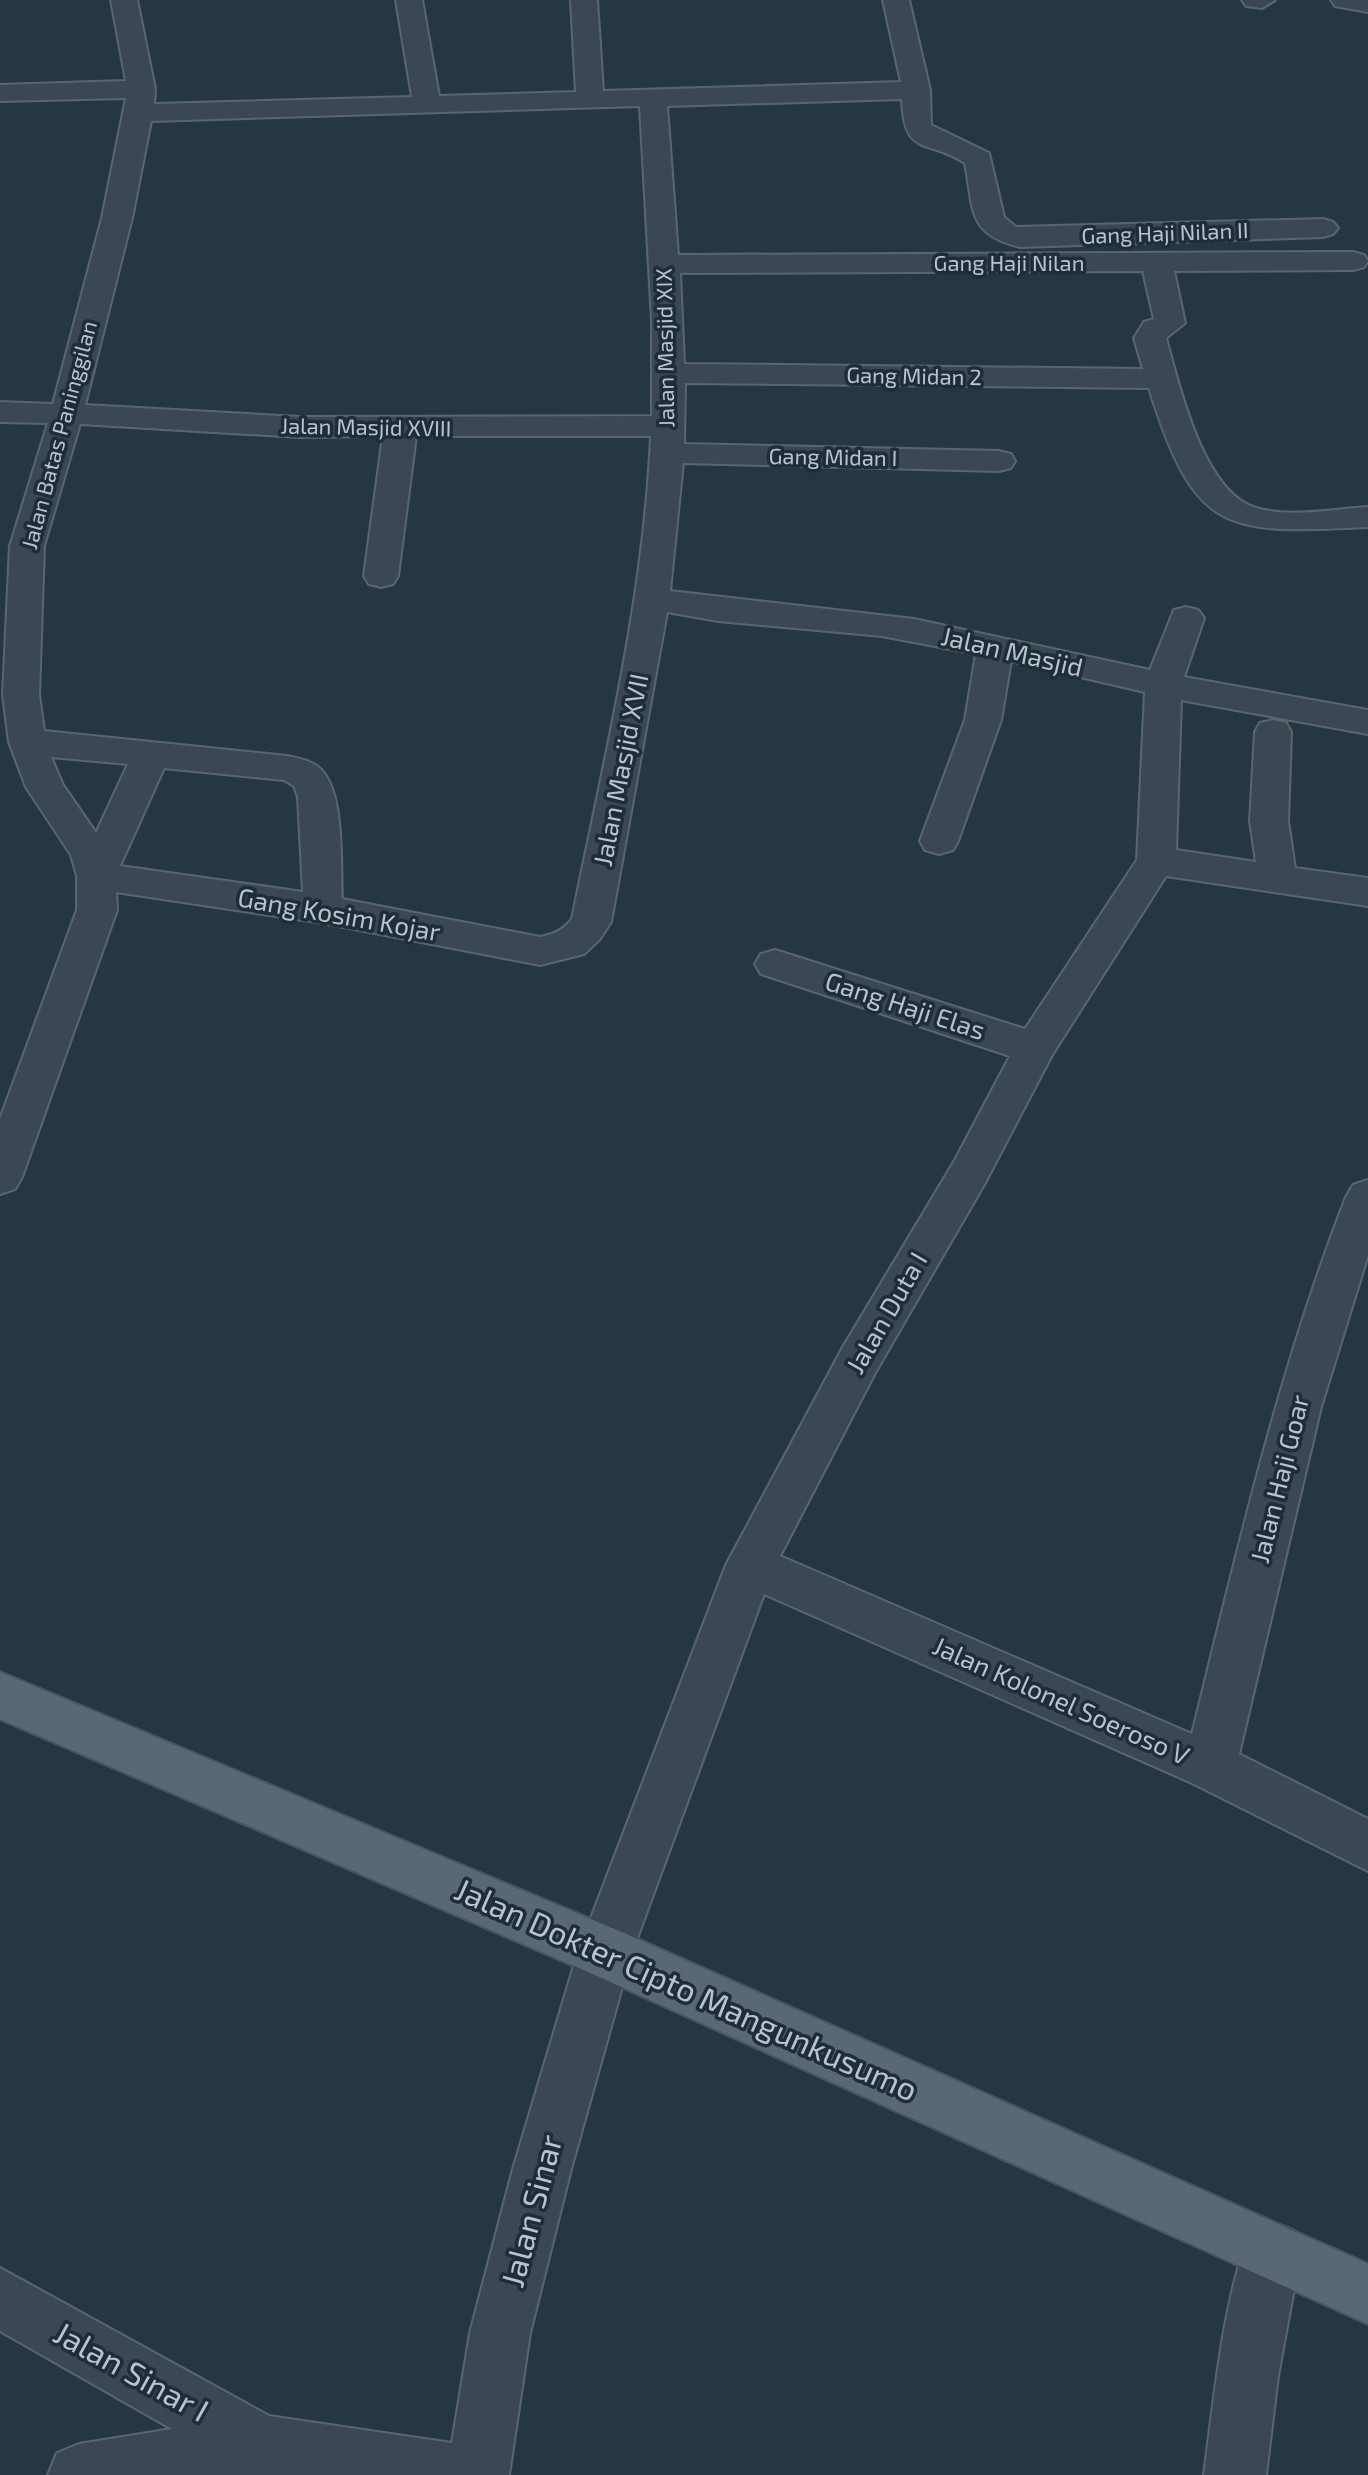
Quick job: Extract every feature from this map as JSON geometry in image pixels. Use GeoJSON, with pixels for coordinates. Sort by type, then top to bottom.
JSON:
{"type":"FeatureCollection","features":[{"type":"Feature","properties":{"kind":"main road","name":"Jalan Dokter Cipto Mangunkusumo"},"geometry":{"type":"LineString","coordinates":[[0,1695],[605,1952],[1368,2294]]}},
{"type":"Feature","properties":{"kind":"street","name":"Jalan Batas Paninggilan"},"geometry":{"type":"LineString","coordinates":[[0,1177],[97,910],[96,876],[90,853],[45,787],[27,742],[21,695],[24,574],[27,546],[67,413],[117,218],[140,101],[124,0]]}},
{"type":"Feature","properties":{"kind":"street"},"geometry":{"type":"LineString","coordinates":[[409,0],[427,104]]}},
{"type":"Feature","properties":{"kind":"street"},"geometry":{"type":"LineString","coordinates":[[584,0],[590,98]]}},
{"type":"Feature","properties":{"kind":"street","name":"Gang Haji Nilan II"},"geometry":{"type":"LineString","coordinates":[[896,0],[916,90],[917,127],[927,138],[962,148],[979,159],[990,223],[1007,235],[1020,238],[1323,228]]}},
{"type":"Feature","properties":{"kind":"street"},"geometry":{"type":"LineString","coordinates":[[1255,0],[1262,0]]}},
{"type":"Feature","properties":{"kind":"street"},"geometry":{"type":"LineString","coordinates":[[1344,0],[1368,4]]}},
{"type":"Feature","properties":{"kind":"street"},"geometry":{"type":"LineString","coordinates":[[0,93],[140,101],[427,104],[916,90]]}},
{"type":"Feature","properties":{"kind":"street","name":"Jalan Masjid XIX"},"geometry":{"type":"LineString","coordinates":[[653,97],[664,264],[666,373],[666,439],[654,598]]}},
{"type":"Feature","properties":{"kind":"street","name":"Gang Haji Nilan"},"geometry":{"type":"LineString","coordinates":[[664,264],[1353,261]]}},
{"type":"Feature","properties":{"kind":"street"},"geometry":{"type":"LineString","coordinates":[[1157,264],[1171,318],[1170,323],[1155,329],[1150,338],[1161,379],[1198,471],[1215,497],[1233,511],[1275,519],[1368,517]]}},
{"type":"Feature","properties":{"kind":"street","name":"Gang Midan 2"},"geometry":{"type":"LineString","coordinates":[[666,373],[1161,379]]}},
{"type":"Feature","properties":{"kind":"street","name":"Jalan Masjid XVIII"},"geometry":{"type":"LineString","coordinates":[[0,412],[299,427],[401,427],[666,439]]}},
{"type":"Feature","properties":{"kind":"street"},"geometry":{"type":"LineString","coordinates":[[381,576],[401,427]]}},
{"type":"Feature","properties":{"kind":"street","name":"Gang Midan I"},"geometry":{"type":"LineString","coordinates":[[666,439],[999,461]]}},
{"type":"Feature","properties":{"kind":"street","name":"Jalan Masjid"},"geometry":{"type":"LineString","coordinates":[[654,598],[697,606],[851,619],[1275,710],[1368,722]]}},
{"type":"Feature","properties":{"kind":"street","name":"Jalan Masjid XVII"},"geometry":{"type":"LineString","coordinates":[[580,939],[591,922],[654,598]]}},
{"type":"Feature","properties":{"kind":"street"},"geometry":{"type":"LineString","coordinates":[[1186,618],[1163,686],[1156,861],[1368,892]]}},
{"type":"Feature","properties":{"kind":"street"},"geometry":{"type":"LineString","coordinates":[[939,841],[983,720],[995,648]]}},
{"type":"Feature","properties":{"kind":"street"},"geometry":{"type":"LineString","coordinates":[[1273,732],[1269,821],[1278,880]]}},
{"type":"Feature","properties":{"kind":"street"},"geometry":{"type":"LineString","coordinates":[[27,742],[287,768],[304,774],[313,782],[317,797],[323,909]]}},
{"type":"Feature","properties":{"kind":"street"},"geometry":{"type":"LineString","coordinates":[[96,876],[151,755]]}},
{"type":"Feature","properties":{"kind":"street","name":"Jalan Duta I"},"geometry":{"type":"LineString","coordinates":[[605,1952],[750,1565],[859,1360],[970,1171],[1035,1048],[1156,861]]}},
{"type":"Feature","properties":{"kind":"street","name":"Gang Kosim Kojar"},"geometry":{"type":"LineString","coordinates":[[96,876],[323,909],[540,951],[570,945],[580,939]]}},
{"type":"Feature","properties":{"kind":"street","name":"Gang Haji Elas"},"geometry":{"type":"LineString","coordinates":[[775,964],[1035,1048]]}},
{"type":"Feature","properties":{"kind":"street","name":"Jalan Haji Goar"},"geometry":{"type":"LineString","coordinates":[[1210,1766],[1309,1362],[1346,1251],[1368,1197]]}},
{"type":"Feature","properties":{"kind":"street","name":"Jalan Kolonel Soeroso V"},"geometry":{"type":"LineString","coordinates":[[750,1565],[1210,1766],[1368,1846]]}},
{"type":"Feature","properties":{"kind":"street","name":"Jalan Sinar"},"geometry":{"type":"LineString","coordinates":[[478,2475],[500,2333],[542,2169],[605,1952]]}},
{"type":"Feature","properties":{"kind":"street"},"geometry":{"type":"LineString","coordinates":[[1235,2475],[1248,2376],[1272,2251]]}},
{"type":"Feature","properties":{"kind":"street","name":"Jalan Sinar I"},"geometry":{"type":"LineString","coordinates":[[0,2298],[261,2446]]}},
{"type":"Feature","properties":{"kind":"street","name":"Jalan Sinar I"},"geometry":{"type":"LineString","coordinates":[[79,2475],[261,2446],[458,2475]]}}]}
